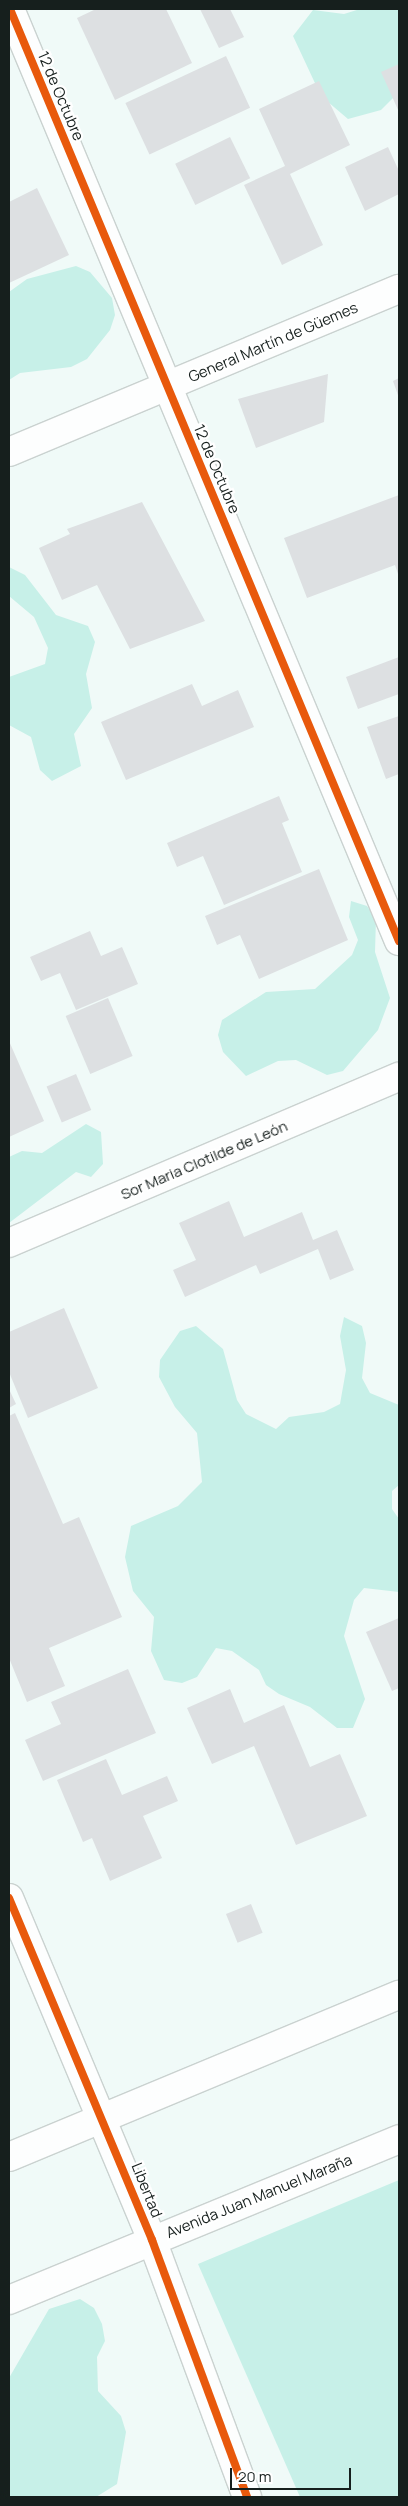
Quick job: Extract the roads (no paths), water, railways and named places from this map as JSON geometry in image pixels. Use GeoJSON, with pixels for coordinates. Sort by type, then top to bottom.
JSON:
{"type":"FeatureCollection","features":[{"type":"Feature","properties":{"kind":"street","name":"12 de Octubre"},"geometry":{"type":"LineString","coordinates":[[10,9],[399,941]]}},
{"type":"Feature","properties":{"kind":"street","name":"General Martín de Güemes"},"geometry":{"type":"LineString","coordinates":[[9,452],[399,289]]}},
{"type":"Feature","properties":{"kind":"street","name":"Sor Maria Clotilde de León"},"geometry":{"type":"LineString","coordinates":[[9,1242],[399,1077]]}},
{"type":"Feature","properties":{"kind":"street","name":"Libertad"},"geometry":{"type":"LineString","coordinates":[[9,1898],[152,2240],[247,2497]]}},
{"type":"Feature","properties":{"kind":"street"},"geometry":{"type":"LineString","coordinates":[[9,2157],[399,1996]]}},
{"type":"Feature","properties":{"kind":"street","name":"Avenida Juan Manuel Maraña"},"geometry":{"type":"LineString","coordinates":[[9,2300],[399,2138]]}}]}
